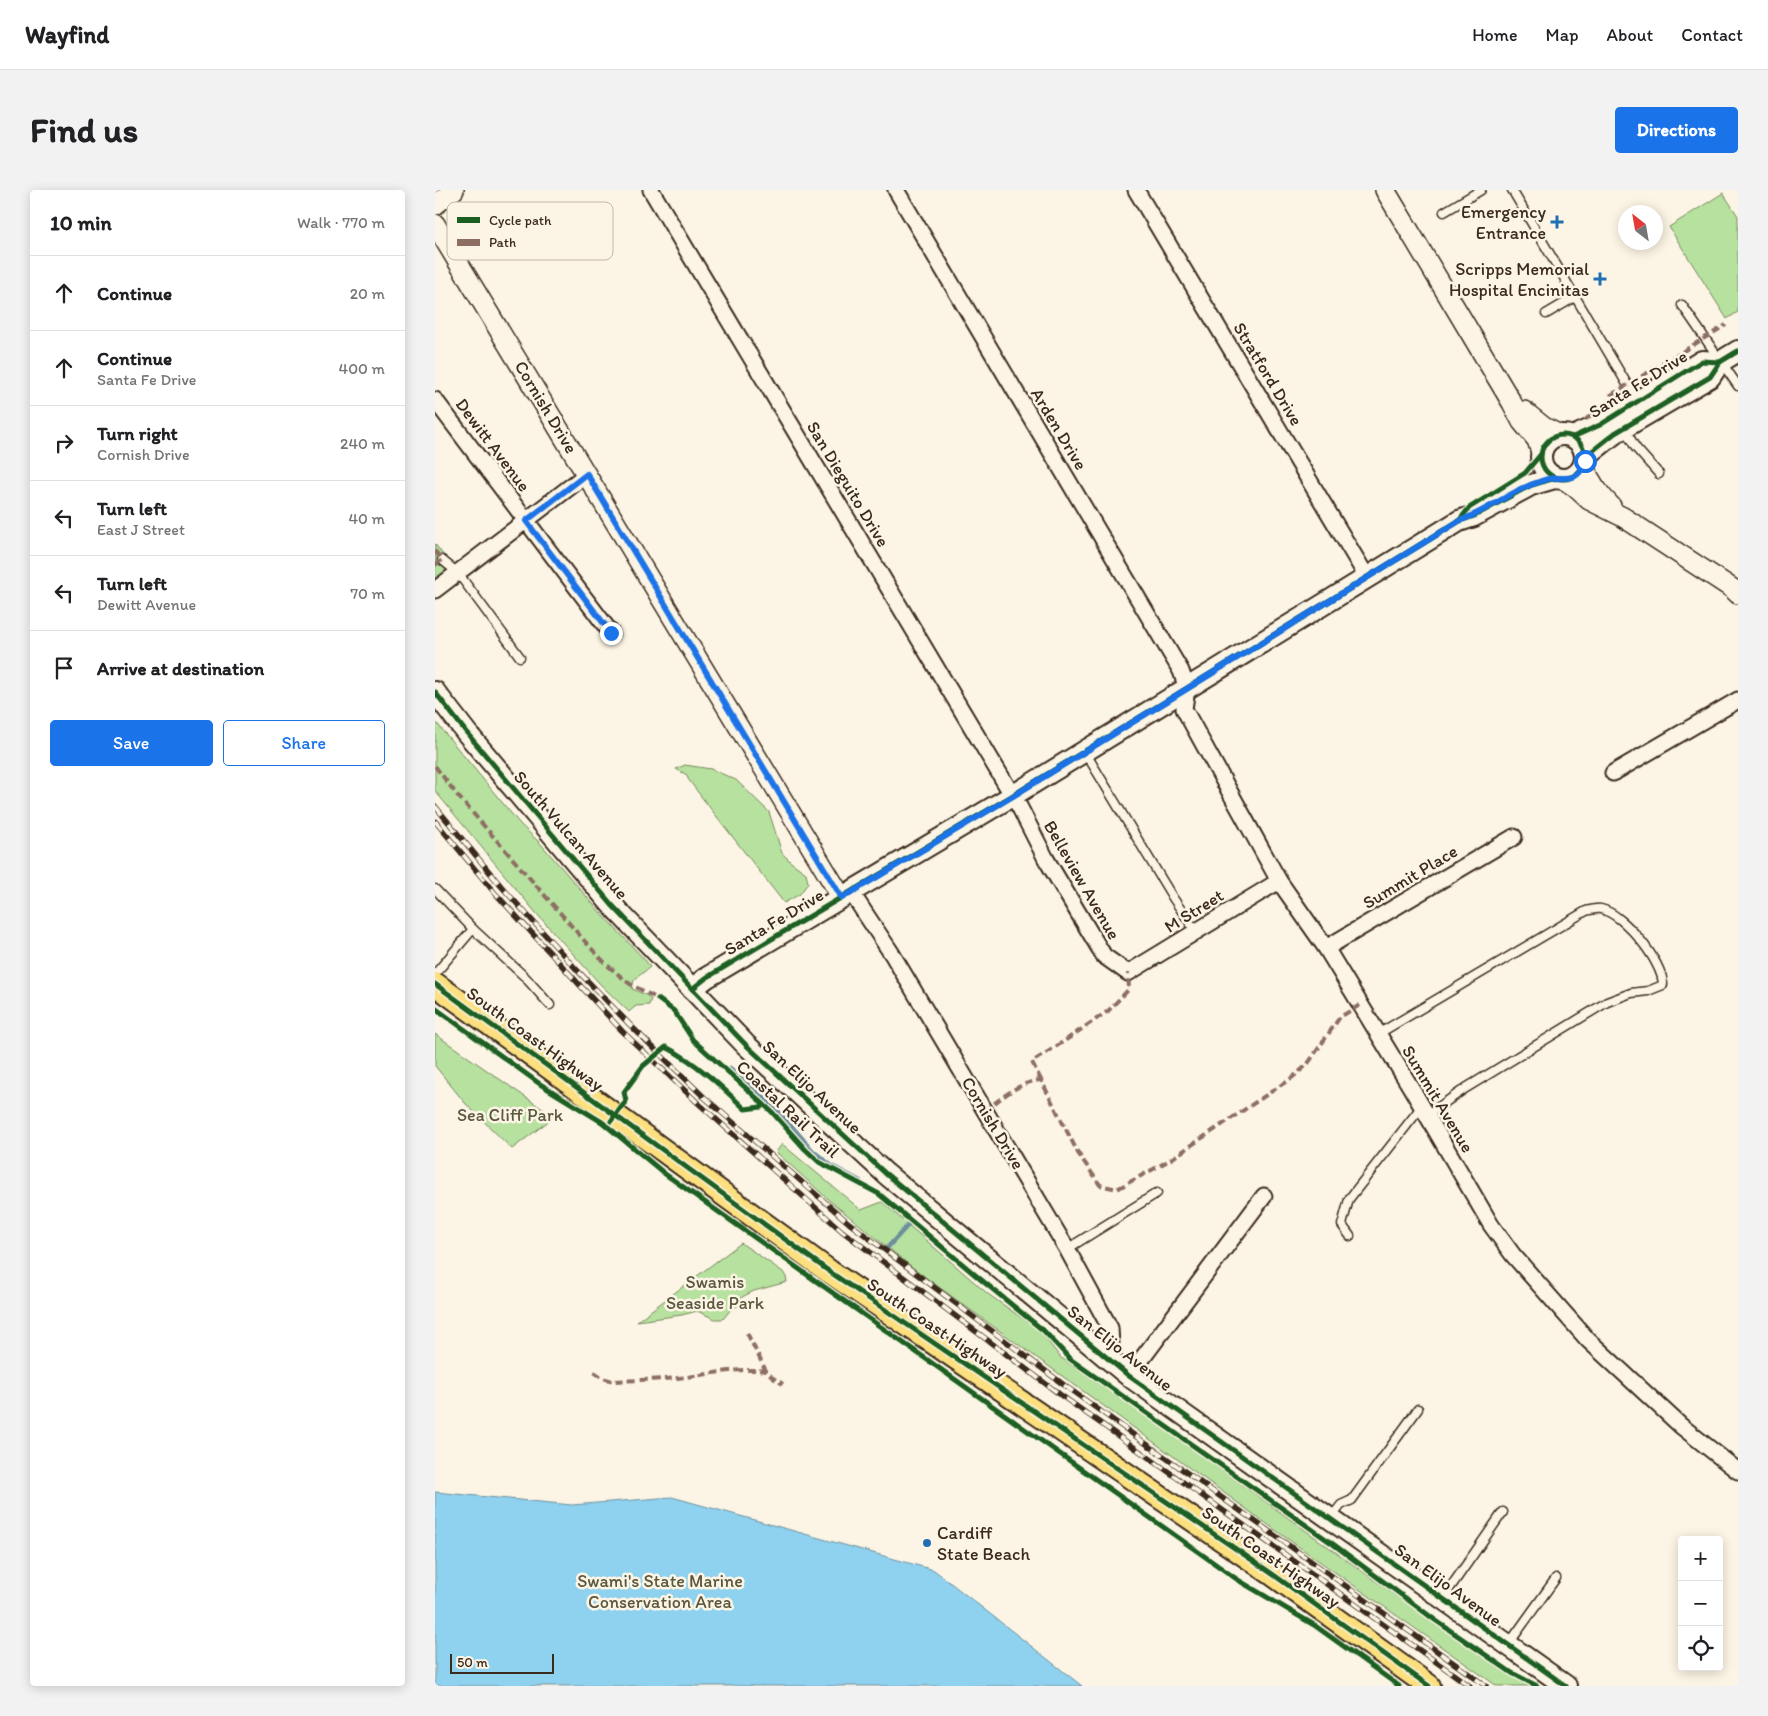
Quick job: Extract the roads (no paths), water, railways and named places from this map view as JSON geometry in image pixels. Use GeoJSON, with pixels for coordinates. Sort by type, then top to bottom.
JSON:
{"type":"FeatureCollection","features":[{"type":"Feature","properties":{"kind":"main road","name":"Santa Fe Drive"},"geometry":{"type":"LineString","coordinates":[[1585,461],[1604,440],[1710,377],[1720,362],[1738,351]]}},
{"type":"Feature","properties":{"kind":"main road","name":"Santa Fe Drive"},"geometry":{"type":"LineString","coordinates":[[1566,436],[1600,425],[1702,361],[1720,362]]}},
{"type":"Feature","properties":{"kind":"main road"},"geometry":{"type":"LineString","coordinates":[[1566,436],[1582,445],[1585,461],[1581,470],[1573,477],[1559,478],[1549,475],[1542,466],[1541,453],[1545,444],[1551,438],[1566,436]]}},
{"type":"Feature","properties":{"kind":"main road","name":"Santa Fe Drive"},"geometry":{"type":"LineString","coordinates":[[1459,521],[1469,508],[1525,473],[1541,453]]}},
{"type":"Feature","properties":{"kind":"main road","name":"Santa Fe Drive"},"geometry":{"type":"LineString","coordinates":[[692,989],[706,978],[1013,796],[1459,521],[1474,516],[1531,485],[1559,478]]}},
{"type":"Feature","properties":{"kind":"main road","name":"South Vulcan Avenue"},"geometry":{"type":"LineString","coordinates":[[435,692],[466,732],[612,905],[692,989]]}},
{"type":"Feature","properties":{"kind":"main road","name":"South Coast Highway"},"geometry":{"type":"LineString","coordinates":[[435,984],[830,1272],[1263,1567],[1429,1686]]}},
{"type":"Feature","properties":{"kind":"main road","name":"San Elijo Avenue"},"geometry":{"type":"LineString","coordinates":[[692,989],[772,1069],[886,1174],[1129,1376],[1566,1686]]}},
{"type":"Feature","properties":{"kind":"street"},"geometry":{"type":"LineString","coordinates":[[435,205],[454,190]]}},
{"type":"Feature","properties":{"kind":"street","name":"San Dieguito Drive"},"geometry":{"type":"LineString","coordinates":[[651,190],[1013,796]]}},
{"type":"Feature","properties":{"kind":"street","name":"Arden Drive"},"geometry":{"type":"LineString","coordinates":[[896,190],[1181,671],[1187,689]]}},
{"type":"Feature","properties":{"kind":"street","name":"Stratford Drive"},"geometry":{"type":"LineString","coordinates":[[1136,190],[1367,577]]}},
{"type":"Feature","properties":{"kind":"street"},"geometry":{"type":"LineString","coordinates":[[1385,190],[1522,422],[1537,440],[1541,453]]}},
{"type":"Feature","properties":{"kind":"street","name":"Cornish Drive"},"geometry":{"type":"LineString","coordinates":[[435,224],[447,244]]}},
{"type":"Feature","properties":{"kind":"street","name":"Cornish Drive"},"geometry":{"type":"LineString","coordinates":[[457,260],[847,895],[892,954],[1067,1249],[1110,1328],[1113,1363]]}},
{"type":"Feature","properties":{"kind":"street","name":"Dewitt Avenue"},"geometry":{"type":"LineString","coordinates":[[435,400],[611,633]]}},
{"type":"Feature","properties":{"kind":"street"},"geometry":{"type":"LineString","coordinates":[[1512,403],[1544,427],[1566,436]]}},
{"type":"Feature","properties":{"kind":"street"},"geometry":{"type":"LineString","coordinates":[[1585,461],[1589,480],[1597,492],[1623,517]]}},
{"type":"Feature","properties":{"kind":"street"},"geometry":{"type":"LineString","coordinates":[[435,590],[587,474]]}},
{"type":"Feature","properties":{"kind":"street"},"geometry":{"type":"LineString","coordinates":[[1559,478],[1576,488],[1589,500],[1623,517],[1738,594]]}},
{"type":"Feature","properties":{"kind":"street","name":"Summit Avenue"},"geometry":{"type":"LineString","coordinates":[[1187,689],[1184,709],[1279,881],[1326,948],[1491,1224],[1513,1255],[1588,1340],[1681,1426],[1738,1471]]}},
{"type":"Feature","properties":{"kind":"street"},"geometry":{"type":"LineString","coordinates":[[1613,773],[1738,700]]}},
{"type":"Feature","properties":{"kind":"street","name":"Belleview Avenue"},"geometry":{"type":"LineString","coordinates":[[1013,796],[1045,859],[1104,956],[1128,973]]}},
{"type":"Feature","properties":{"kind":"street","name":"Summit Place"},"geometry":{"type":"LineString","coordinates":[[1326,948],[1514,837]]}},
{"type":"Feature","properties":{"kind":"street","name":"M Street"},"geometry":{"type":"LineString","coordinates":[[1128,973],[1279,881]]}},
{"type":"Feature","properties":{"kind":"street"},"geometry":{"type":"LineString","coordinates":[[1129,1376],[1264,1196]]}},
{"type":"Feature","properties":{"kind":"lane"},"geometry":{"type":"LineString","coordinates":[[1444,212],[1481,190]]}},
{"type":"Feature","properties":{"kind":"lane"},"geometry":{"type":"LineString","coordinates":[[1512,190],[1637,401]]}},
{"type":"Feature","properties":{"kind":"lane"},"geometry":{"type":"LineString","coordinates":[[1546,314],[1575,297]]}},
{"type":"Feature","properties":{"kind":"lane"},"geometry":{"type":"LineString","coordinates":[[1682,305],[1738,386]]}},
{"type":"Feature","properties":{"kind":"lane"},"geometry":{"type":"LineString","coordinates":[[1624,428],[1635,447],[1659,474]]}},
{"type":"Feature","properties":{"kind":"lane"},"geometry":{"type":"LineString","coordinates":[[442,560],[458,573],[521,657]]}},
{"type":"Feature","properties":{"kind":"lane"},"geometry":{"type":"LineString","coordinates":[[1085,752],[1173,898],[1196,932]]}},
{"type":"Feature","properties":{"kind":"lane"},"geometry":{"type":"LineString","coordinates":[[435,889],[473,929],[525,977],[550,1005]]}},
{"type":"Feature","properties":{"kind":"lane"},"geometry":{"type":"LineString","coordinates":[[1350,1236],[1342,1225],[1349,1199],[1424,1111],[1440,1106],[1466,1088],[1607,1002],[1631,993],[1648,991],[1663,985],[1659,968],[1651,954],[1619,918],[1600,908],[1586,911],[1378,1034]]}},
{"type":"Feature","properties":{"kind":"lane"},"geometry":{"type":"LineString","coordinates":[[435,974],[473,929]]}},
{"type":"Feature","properties":{"kind":"lane"},"geometry":{"type":"LineString","coordinates":[[1067,1249],[1157,1193]]}},
{"type":"Feature","properties":{"kind":"lane"},"geometry":{"type":"LineString","coordinates":[[1331,1518],[1341,1505],[1352,1500],[1418,1410]]}},
{"type":"Feature","properties":{"kind":"lane"},"geometry":{"type":"LineString","coordinates":[[1443,1598],[1503,1512]]}},
{"type":"Feature","properties":{"kind":"lane"},"geometry":{"type":"LineString","coordinates":[[1508,1645],[1556,1578]]}},
{"type":"Feature","properties":{"kind":"water","name":"Swami's State Marine Conservation Area"},"geometry":{"type":"Polygon","coordinates":[[[435,1492],[572,1505],[672,1497],[934,1570],[1082,1686],[435,1686],[435,1492]]]}},
{"type":"Feature","properties":{"kind":"waterway"},"geometry":{"type":"LineString","coordinates":[[730,1068],[760,1093],[813,1151],[832,1166],[860,1181]]}},
{"type":"Feature","properties":{"kind":"waterway"},"geometry":{"type":"LineString","coordinates":[[888,1247],[909,1224]]}},
{"type":"Feature","properties":{"kind":"railway"},"geometry":{"type":"LineString","coordinates":[[435,806],[501,886],[631,1026],[704,1097],[849,1223],[1068,1388],[1486,1686]]}},
{"type":"Feature","properties":{"kind":"railway"},"geometry":{"type":"LineString","coordinates":[[435,821],[494,892],[624,1033],[698,1103],[842,1231],[1062,1396],[1470,1686]]}},
{"type":"Feature","properties":{"kind":"place","name":"Emergency Entrance"},"geometry":{"type":"Point","coordinates":[1557,222]}},
{"type":"Feature","properties":{"kind":"place","name":"Scripps Memorial Hospital Encinitas"},"geometry":{"type":"Point","coordinates":[1600,279]}},
{"type":"Feature","properties":{"kind":"place","name":"Cardiff State Beach"},"geometry":{"type":"Point","coordinates":[927,1543]}},
{"type":"Feature","properties":{"kind":"park label","name":"Sea Cliff Park"},"geometry":{"type":"Point","coordinates":[510,1115]}},
{"type":"Feature","properties":{"kind":"park label","name":"Swamis Seaside Park"},"geometry":{"type":"Point","coordinates":[715,1292]}}]}
